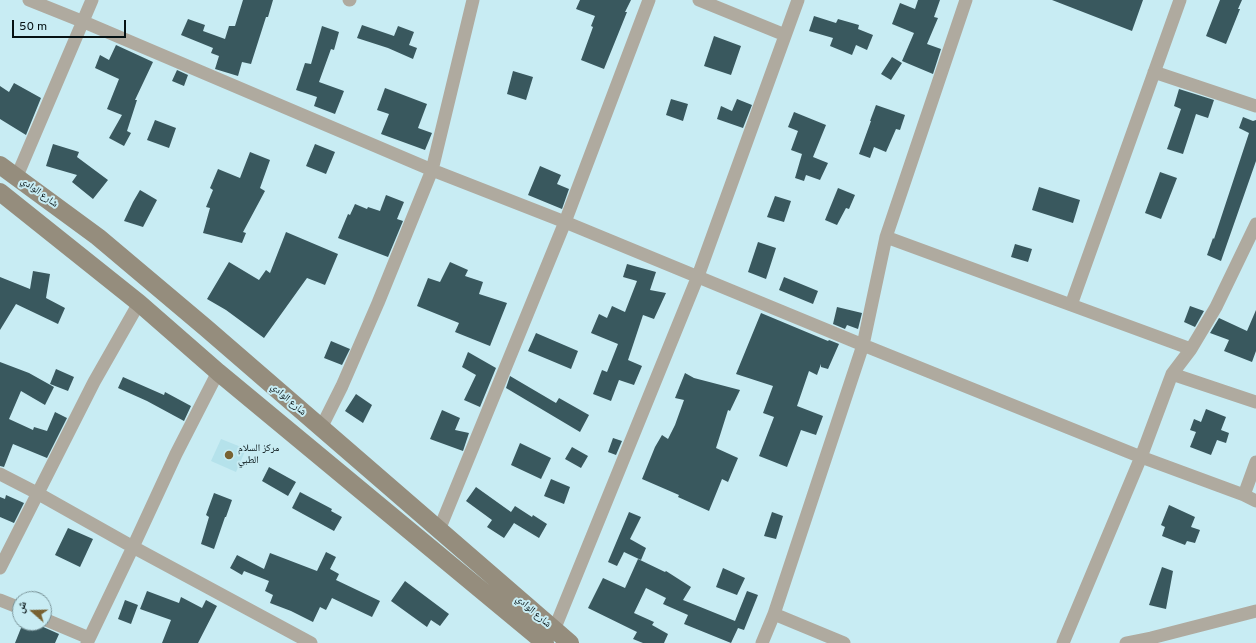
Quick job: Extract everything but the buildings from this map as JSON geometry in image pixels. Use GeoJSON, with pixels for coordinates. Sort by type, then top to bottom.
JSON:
{"type":"FeatureCollection","features":[{"type":"Feature","properties":{"kind":"main road","name":"شارع الوادي"},"geometry":{"type":"LineString","coordinates":[[0,165],[17,176],[98,237],[321,428],[439,530],[549,637]]}},
{"type":"Feature","properties":{"kind":"main road","name":"شارع الوادي"},"geometry":{"type":"LineString","coordinates":[[0,192],[139,303],[218,372],[549,637],[570,643]]}},
{"type":"Feature","properties":{"kind":"street"},"geometry":{"type":"LineString","coordinates":[[28,0],[84,22],[432,170],[565,222],[863,345],[1141,457],[1244,495],[1256,501]]}},
{"type":"Feature","properties":{"kind":"street"},"geometry":{"type":"LineString","coordinates":[[17,176],[84,22],[92,0]]}},
{"type":"Feature","properties":{"kind":"street"},"geometry":{"type":"LineString","coordinates":[[321,428],[342,386],[375,310],[432,170],[472,0]]}},
{"type":"Feature","properties":{"kind":"street"},"geometry":{"type":"LineString","coordinates":[[439,530],[565,222],[649,0]]}},
{"type":"Feature","properties":{"kind":"street"},"geometry":{"type":"LineString","coordinates":[[699,0],[785,35]]}},
{"type":"Feature","properties":{"kind":"street"},"geometry":{"type":"LineString","coordinates":[[549,637],[698,276],[798,0]]}},
{"type":"Feature","properties":{"kind":"street"},"geometry":{"type":"LineString","coordinates":[[762,643],[774,614],[863,345],[886,237],[966,0]]}},
{"type":"Feature","properties":{"kind":"street"},"geometry":{"type":"LineString","coordinates":[[1071,305],[1180,0]]}},
{"type":"Feature","properties":{"kind":"street"},"geometry":{"type":"LineString","coordinates":[[1154,72],[1256,106]]}},
{"type":"Feature","properties":{"kind":"street"},"geometry":{"type":"LineString","coordinates":[[1063,643],[1141,457],[1172,374],[1191,349],[1216,307],[1256,224]]}},
{"type":"Feature","properties":{"kind":"street"},"geometry":{"type":"LineString","coordinates":[[886,237],[1191,349]]}},
{"type":"Feature","properties":{"kind":"street"},"geometry":{"type":"LineString","coordinates":[[0,568],[94,382],[139,303]]}},
{"type":"Feature","properties":{"kind":"street"},"geometry":{"type":"LineString","coordinates":[[52,623],[88,641],[176,454],[218,372]]}},
{"type":"Feature","properties":{"kind":"street"},"geometry":{"type":"LineString","coordinates":[[1172,374],[1256,402]]}},
{"type":"Feature","properties":{"kind":"street"},"geometry":{"type":"LineString","coordinates":[[1244,495],[1256,462]]}},
{"type":"Feature","properties":{"kind":"street"},"geometry":{"type":"LineString","coordinates":[[0,474],[311,643]]}},
{"type":"Feature","properties":{"kind":"street"},"geometry":{"type":"LineString","coordinates":[[0,600],[12,605]]}},
{"type":"Feature","properties":{"kind":"street"},"geometry":{"type":"LineString","coordinates":[[1126,643],[1150,640],[1256,611]]}},
{"type":"Feature","properties":{"kind":"street"},"geometry":{"type":"LineString","coordinates":[[774,614],[844,643]]}},
{"type":"Feature","properties":{"kind":"shaded area","name":"مركز السلام الطبي"},"geometry":{"type":"Polygon","coordinates":[[[221,439],[246,449],[236,472],[211,461],[221,439]]]}},
{"type":"Feature","properties":{"kind":"place","name":"مركز السلام الطبي"},"geometry":{"type":"Point","coordinates":[229,455]}}]}
